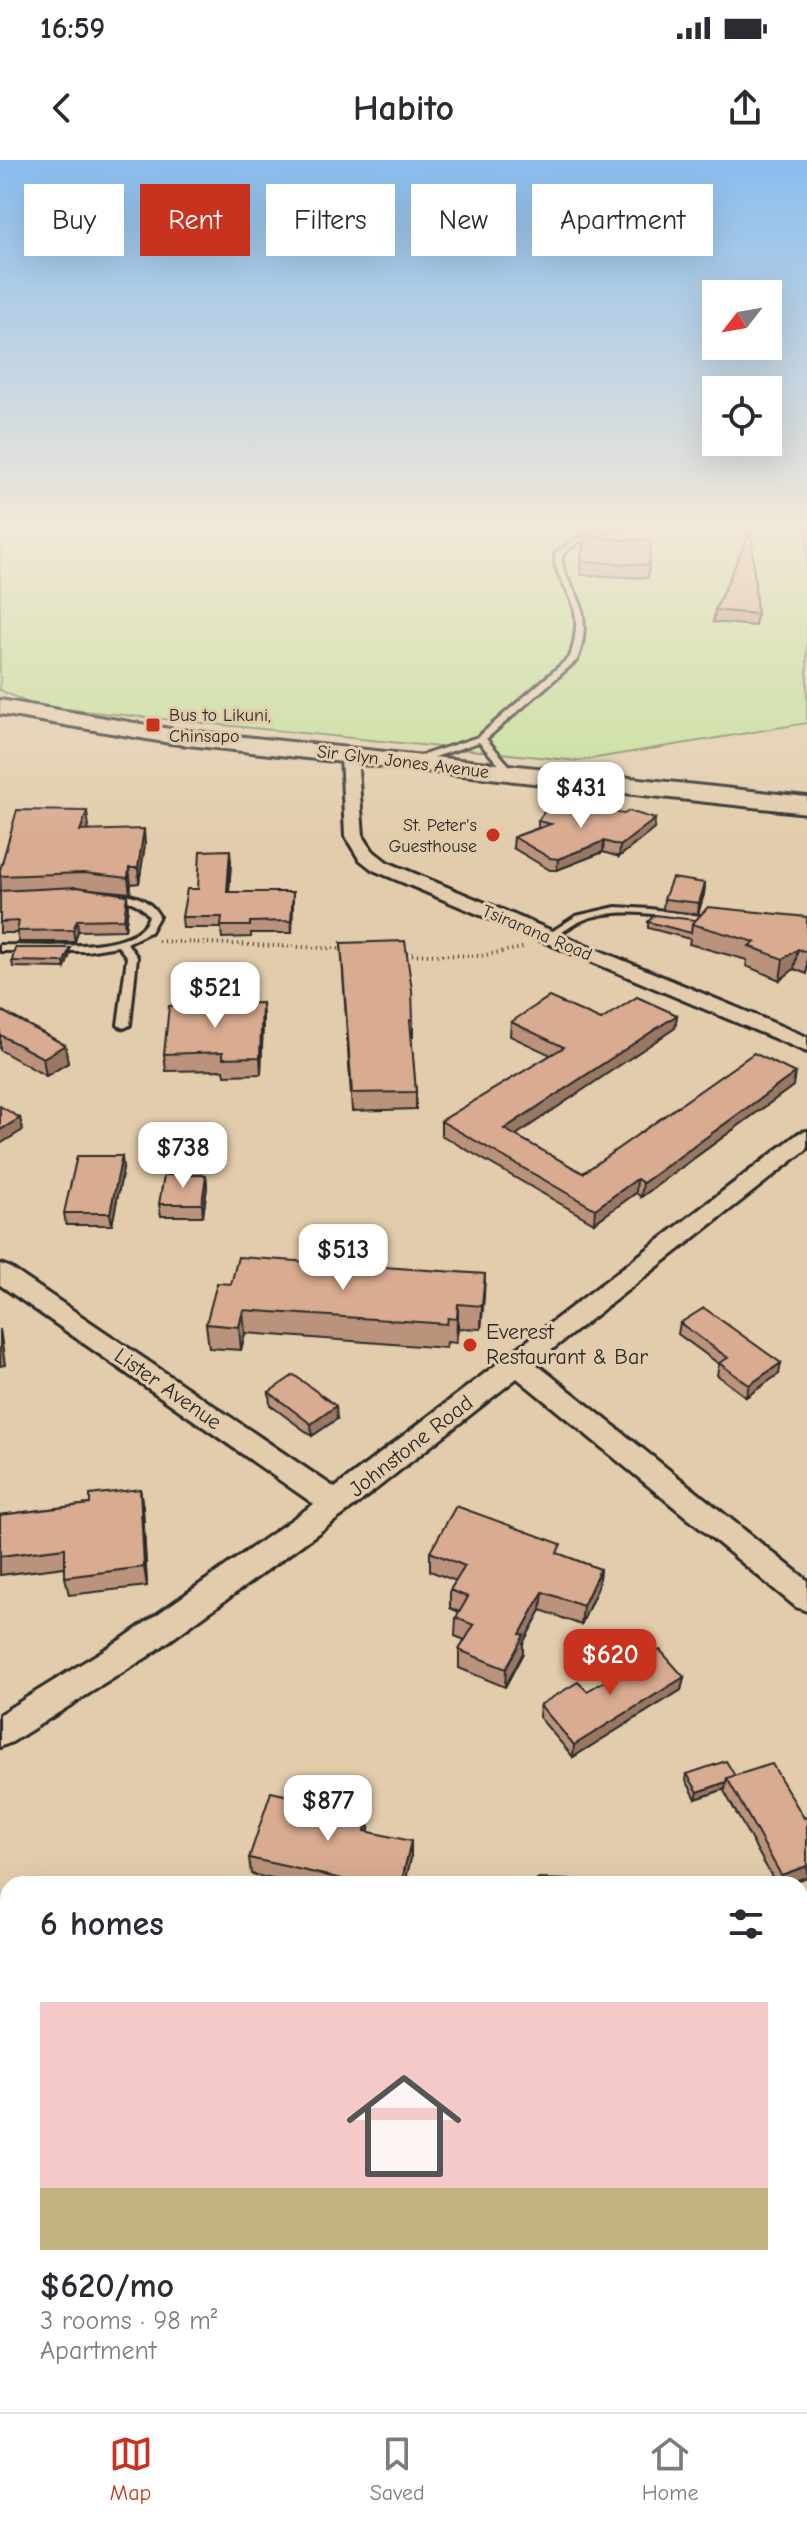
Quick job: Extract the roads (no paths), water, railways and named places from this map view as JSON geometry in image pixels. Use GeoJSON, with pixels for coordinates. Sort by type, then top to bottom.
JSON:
{"type":"FeatureCollection","features":[{"type":"Feature","properties":{"kind":"main road","name":"Sir Glyn Jones Avenue"},"geometry":{"type":"LineString","coordinates":[[0,707],[170,736],[807,805]]}},
{"type":"Feature","properties":{"kind":"street","name":"Tsirarana Road"},"geometry":{"type":"LineString","coordinates":[[349,755],[354,836],[366,855],[396,874],[807,1045]]}},
{"type":"Feature","properties":{"kind":"street","name":"Johnstone Road"},"geometry":{"type":"LineString","coordinates":[[0,1732],[136,1647],[336,1504],[807,1138]]}},
{"type":"Feature","properties":{"kind":"street","name":"Lister Avenue"},"geometry":{"type":"LineString","coordinates":[[0,1273],[336,1504]]}},
{"type":"Feature","properties":{"kind":"street"},"geometry":{"type":"LineString","coordinates":[[518,1364],[807,1598]]}},
{"type":"Feature","properties":{"kind":"lane"},"geometry":{"type":"LineString","coordinates":[[411,762],[481,739],[574,658],[579,648],[579,630]]}},
{"type":"Feature","properties":{"kind":"lane"},"geometry":{"type":"LineString","coordinates":[[481,739],[513,775]]}},
{"type":"Feature","properties":{"kind":"lane"},"geometry":{"type":"LineString","coordinates":[[0,948],[128,941],[149,929],[153,923],[152,911],[131,898],[93,895]]}},
{"type":"Feature","properties":{"kind":"lane"},"geometry":{"type":"LineString","coordinates":[[547,938],[572,921],[608,911],[728,922]]}},
{"type":"Feature","properties":{"kind":"lane"},"geometry":{"type":"LineString","coordinates":[[124,1025],[132,957],[128,941]]}},
{"type":"Feature","properties":{"kind":"place","name":"Bus to Likuni, Chinsapo"},"geometry":{"type":"Point","coordinates":[153,725]}},
{"type":"Feature","properties":{"kind":"place","name":"St. Peter's Guesthouse"},"geometry":{"type":"Point","coordinates":[493,835]}},
{"type":"Feature","properties":{"kind":"place","name":"Everest Restaurant & Bar"},"geometry":{"type":"Point","coordinates":[470,1345]}}]}
